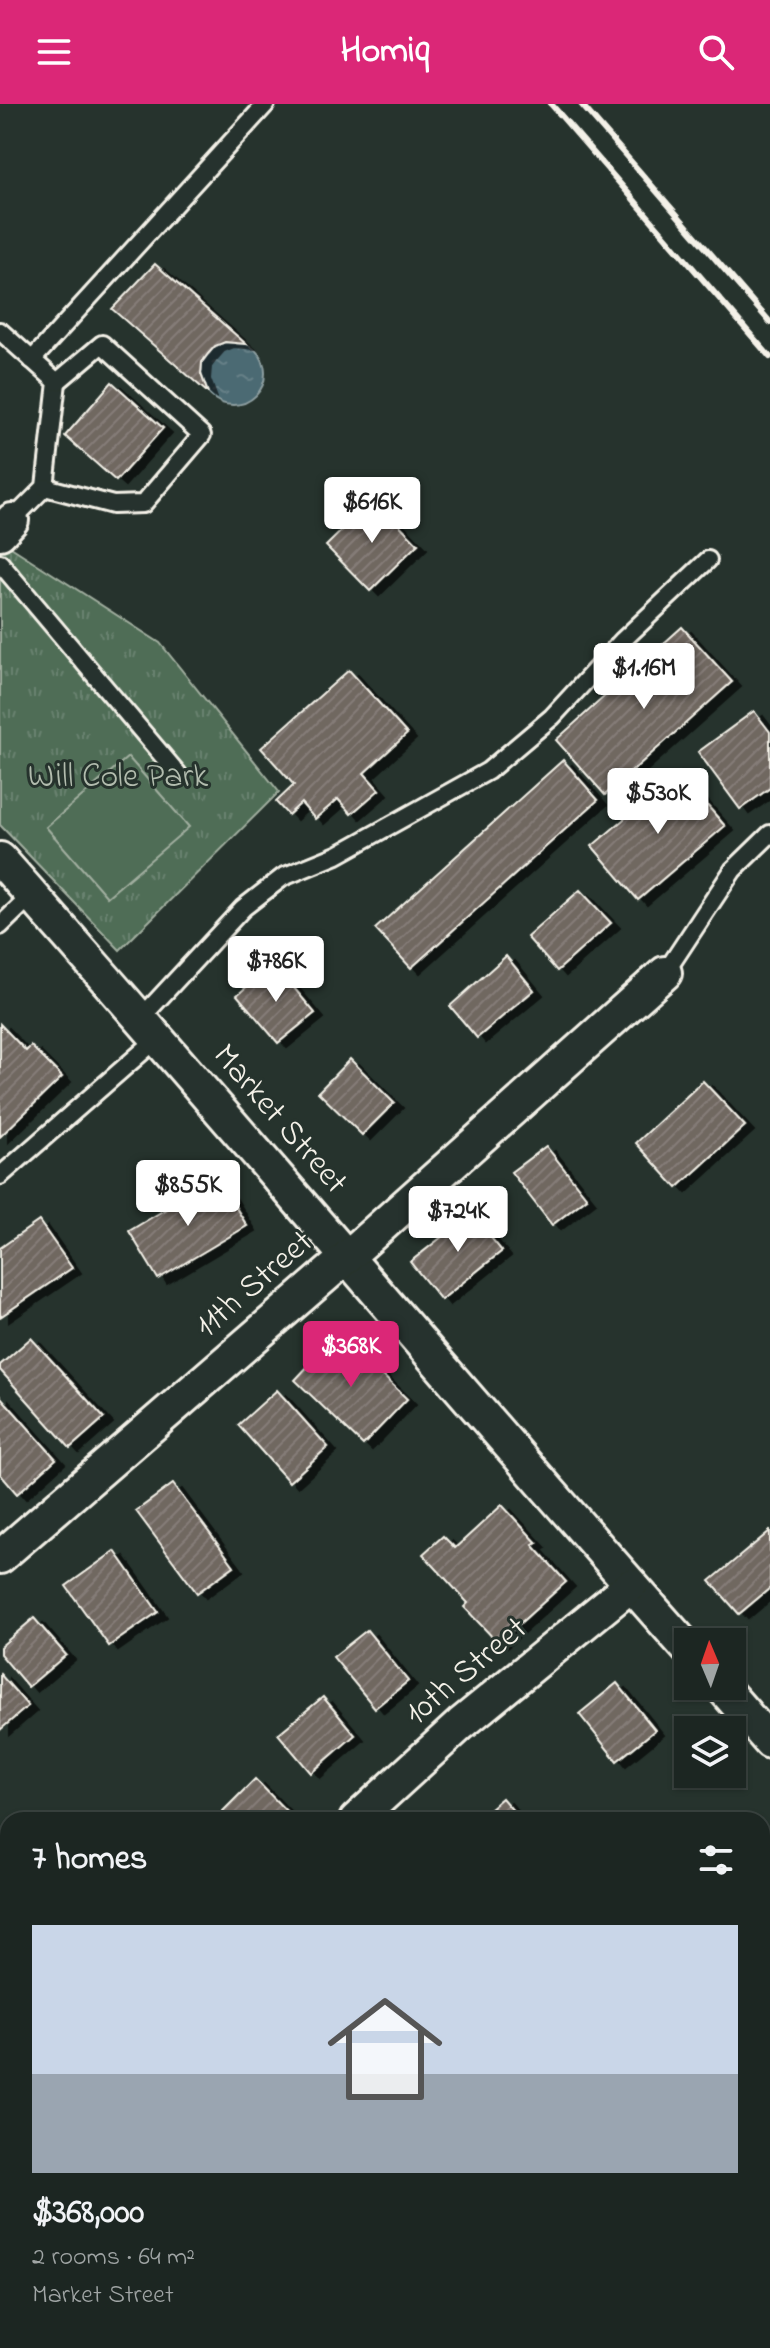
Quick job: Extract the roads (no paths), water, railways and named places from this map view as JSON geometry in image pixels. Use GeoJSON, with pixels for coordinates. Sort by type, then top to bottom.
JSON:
{"type":"FeatureCollection","features":[{"type":"Feature","properties":{"kind":"street","name":"Market Street"},"geometry":{"type":"LineString","coordinates":[[0,859],[674,1633]]}},
{"type":"Feature","properties":{"kind":"street","name":"11th Street"},"geometry":{"type":"LineString","coordinates":[[0,1557],[347,1257],[665,973]]}},
{"type":"Feature","properties":{"kind":"street","name":"10th Street"},"geometry":{"type":"LineString","coordinates":[[365,1812],[461,1724],[631,1585]]}},
{"type":"Feature","properties":{"kind":"street"},"geometry":{"type":"LineString","coordinates":[[733,1700],[770,1742]]}},
{"type":"Feature","properties":{"kind":"lane"},"geometry":{"type":"LineString","coordinates":[[32,360],[266,104]]}},
{"type":"Feature","properties":{"kind":"lane"},"geometry":{"type":"LineString","coordinates":[[0,331],[57,382]]}},
{"type":"Feature","properties":{"kind":"lane"},"geometry":{"type":"LineString","coordinates":[[6,527],[45,487],[57,382],[102,344],[202,435],[143,504],[113,505],[45,487]]}},
{"type":"Feature","properties":{"kind":"lane"},"geometry":{"type":"LineString","coordinates":[[0,1176],[150,1028],[243,908],[283,877],[337,855],[488,771],[552,717],[623,640],[708,560]]}},
{"type":"Feature","properties":{"kind":"lane"},"geometry":{"type":"LineString","coordinates":[[0,563],[178,774]]}},
{"type":"Feature","properties":{"kind":"lane"},"geometry":{"type":"LineString","coordinates":[[665,973],[733,870],[770,834]]}},
{"type":"Feature","properties":{"kind":"lane"},"geometry":{"type":"LineString","coordinates":[[0,926],[32,895]]}},
{"type":"Feature","properties":{"kind":"water"},"geometry":{"type":"Polygon","coordinates":[[[233,341],[251,347],[259,355],[265,373],[259,391],[251,399],[233,405],[215,399],[207,391],[201,373],[207,355],[215,347],[233,341]]]}},
{"type":"Feature","properties":{"kind":"railway"},"geometry":{"type":"LineString","coordinates":[[551,104],[770,357]]}},
{"type":"Feature","properties":{"kind":"railway"},"geometry":{"type":"LineString","coordinates":[[581,104],[770,322]]}},
{"type":"Feature","properties":{"kind":"park label","name":"Will Cole Park"},"geometry":{"type":"Point","coordinates":[118,778]}}]}
